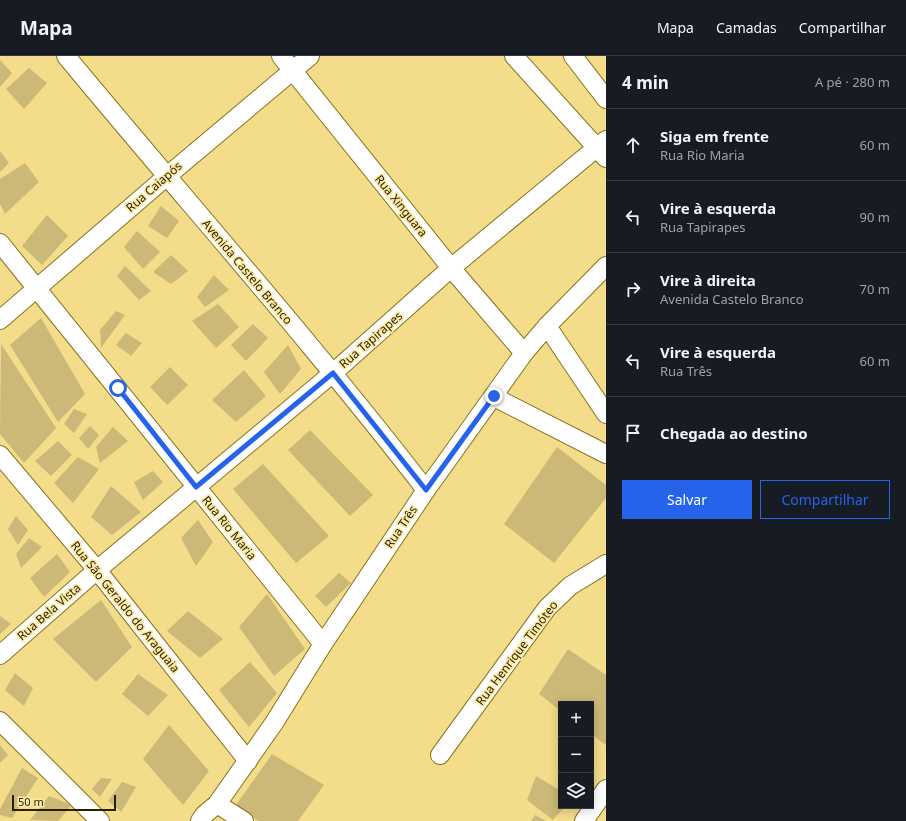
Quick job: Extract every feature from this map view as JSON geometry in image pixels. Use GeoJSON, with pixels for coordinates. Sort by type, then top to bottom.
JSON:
{"type":"FeatureCollection","features":[{"type":"Feature","properties":{"kind":"street","name":"Avenida Castelo Branco"},"geometry":{"type":"LineString","coordinates":[[66,56],[166,177],[333,373],[426,490]]}},
{"type":"Feature","properties":{"kind":"street","name":"Rua Xinguara"},"geometry":{"type":"LineString","coordinates":[[281,56],[451,268],[524,354]]}},
{"type":"Feature","properties":{"kind":"street","name":"Rua Caiapós"},"geometry":{"type":"LineString","coordinates":[[0,320],[166,177],[310,56]]}},
{"type":"Feature","properties":{"kind":"street"},"geometry":{"type":"LineString","coordinates":[[514,56],[603,148]]}},
{"type":"Feature","properties":{"kind":"street"},"geometry":{"type":"LineString","coordinates":[[573,56],[606,99]]}},
{"type":"Feature","properties":{"kind":"street","name":"Rua Tapirapes"},"geometry":{"type":"LineString","coordinates":[[98,570],[333,373],[451,268],[603,148]]}},
{"type":"Feature","properties":{"kind":"street","name":"Rua Rio Maria"},"geometry":{"type":"LineString","coordinates":[[0,243],[323,644]]}},
{"type":"Feature","properties":{"kind":"street","name":"Rua Três"},"geometry":{"type":"LineString","coordinates":[[200,821],[204,815],[218,804],[248,761],[274,723],[323,644],[426,490],[524,354],[547,326],[606,266]]}},
{"type":"Feature","properties":{"kind":"street"},"geometry":{"type":"LineString","coordinates":[[547,326],[606,414]]}},
{"type":"Feature","properties":{"kind":"street"},"geometry":{"type":"LineString","coordinates":[[494,396],[606,454]]}},
{"type":"Feature","properties":{"kind":"street","name":"Rua São Geraldo do Araguaia"},"geometry":{"type":"LineString","coordinates":[[0,455],[98,570],[248,761]]}},
{"type":"Feature","properties":{"kind":"street","name":"Rua Henrique Timóteo"},"geometry":{"type":"LineString","coordinates":[[440,755],[547,608],[570,586],[606,564]]}},
{"type":"Feature","properties":{"kind":"street","name":"Rua Bela Vista"},"geometry":{"type":"LineString","coordinates":[[0,655],[98,570]]}},
{"type":"Feature","properties":{"kind":"street"},"geometry":{"type":"LineString","coordinates":[[0,721],[98,818]]}},
{"type":"Feature","properties":{"kind":"street"},"geometry":{"type":"LineString","coordinates":[[584,821],[606,789]]}},
{"type":"Feature","properties":{"kind":"street"},"geometry":{"type":"LineString","coordinates":[[218,804],[244,821]]}},
{"type":"Feature","properties":{"kind":"building"},"geometry":{"type":"Polygon","coordinates":[[[0,60],[12,73],[0,87],[0,60]]]}},
{"type":"Feature","properties":{"kind":"building"},"geometry":{"type":"Polygon","coordinates":[[[29,68],[47,83],[24,109],[6,89],[29,68]]]}},
{"type":"Feature","properties":{"kind":"building"},"geometry":{"type":"Polygon","coordinates":[[[0,151],[9,163],[0,172],[0,151]]]}},
{"type":"Feature","properties":{"kind":"building"},"geometry":{"type":"Polygon","coordinates":[[[25,163],[39,182],[5,214],[0,204],[0,179],[25,163]]]}},
{"type":"Feature","properties":{"kind":"building"},"geometry":{"type":"Polygon","coordinates":[[[161,206],[179,221],[167,238],[148,226],[161,206]]]}},
{"type":"Feature","properties":{"kind":"building"},"geometry":{"type":"Polygon","coordinates":[[[47,215],[68,236],[42,265],[22,246],[47,215]]]}},
{"type":"Feature","properties":{"kind":"building"},"geometry":{"type":"Polygon","coordinates":[[[137,231],[160,252],[143,269],[124,247],[137,231]]]}},
{"type":"Feature","properties":{"kind":"building"},"geometry":{"type":"Polygon","coordinates":[[[171,255],[188,271],[171,284],[153,272],[171,255]]]}},
{"type":"Feature","properties":{"kind":"building"},"geometry":{"type":"Polygon","coordinates":[[[125,266],[151,291],[139,300],[117,276],[125,266]]]}},
{"type":"Feature","properties":{"kind":"building"},"geometry":{"type":"Polygon","coordinates":[[[214,275],[229,290],[205,307],[197,297],[214,275]]]}},
{"type":"Feature","properties":{"kind":"building"},"geometry":{"type":"Polygon","coordinates":[[[218,304],[239,327],[216,348],[192,321],[218,304]]]}},
{"type":"Feature","properties":{"kind":"building"},"geometry":{"type":"Polygon","coordinates":[[[116,311],[125,315],[101,348],[100,330],[116,311]]]}},
{"type":"Feature","properties":{"kind":"building"},"geometry":{"type":"Polygon","coordinates":[[[41,318],[85,394],[58,422],[10,345],[41,318]]]}},
{"type":"Feature","properties":{"kind":"building"},"geometry":{"type":"Polygon","coordinates":[[[253,324],[268,338],[246,361],[231,345],[253,324]]]}},
{"type":"Feature","properties":{"kind":"building"},"geometry":{"type":"Polygon","coordinates":[[[126,333],[142,343],[131,356],[116,345],[126,333]]]}},
{"type":"Feature","properties":{"kind":"building"},"geometry":{"type":"Polygon","coordinates":[[[1,344],[56,428],[24,463],[0,434],[1,344]]]}},
{"type":"Feature","properties":{"kind":"building"},"geometry":{"type":"Polygon","coordinates":[[[288,345],[301,369],[280,394],[264,372],[288,345]]]}},
{"type":"Feature","properties":{"kind":"building"},"geometry":{"type":"Polygon","coordinates":[[[170,367],[188,385],[167,405],[150,387],[170,367]]]}},
{"type":"Feature","properties":{"kind":"building"},"geometry":{"type":"Polygon","coordinates":[[[244,370],[266,396],[236,422],[212,400],[244,370]]]}},
{"type":"Feature","properties":{"kind":"building"},"geometry":{"type":"Polygon","coordinates":[[[74,409],[87,414],[74,433],[64,424],[74,409]]]}},
{"type":"Feature","properties":{"kind":"building"},"geometry":{"type":"Polygon","coordinates":[[[90,426],[99,435],[88,449],[79,438],[90,426]]]}},
{"type":"Feature","properties":{"kind":"building"},"geometry":{"type":"Polygon","coordinates":[[[113,427],[128,441],[100,463],[96,447],[113,427]]]}},
{"type":"Feature","properties":{"kind":"building"},"geometry":{"type":"Polygon","coordinates":[[[310,430],[373,495],[350,516],[288,450],[310,430]]]}},
{"type":"Feature","properties":{"kind":"building"},"geometry":{"type":"Polygon","coordinates":[[[58,441],[72,455],[51,476],[35,461],[58,441]]]}},
{"type":"Feature","properties":{"kind":"building"},"geometry":{"type":"Polygon","coordinates":[[[557,447],[606,485],[606,498],[554,563],[504,524],[557,447]]]}},
{"type":"Feature","properties":{"kind":"building"},"geometry":{"type":"Polygon","coordinates":[[[78,457],[99,469],[73,503],[54,483],[78,457]]]}},
{"type":"Feature","properties":{"kind":"building"},"geometry":{"type":"Polygon","coordinates":[[[263,464],[329,536],[296,563],[233,489],[263,464]]]}},
{"type":"Feature","properties":{"kind":"building"},"geometry":{"type":"Polygon","coordinates":[[[153,471],[163,482],[143,500],[134,482],[153,471]]]}},
{"type":"Feature","properties":{"kind":"building"},"geometry":{"type":"Polygon","coordinates":[[[111,486],[141,512],[112,535],[91,517],[111,486]]]}},
{"type":"Feature","properties":{"kind":"building"},"geometry":{"type":"Polygon","coordinates":[[[16,516],[28,530],[18,545],[8,529],[16,516]]]}},
{"type":"Feature","properties":{"kind":"building"},"geometry":{"type":"Polygon","coordinates":[[[198,520],[213,542],[196,566],[181,538],[198,520]]]}},
{"type":"Feature","properties":{"kind":"building"},"geometry":{"type":"Polygon","coordinates":[[[29,538],[42,547],[21,568],[16,554],[29,538]]]}},
{"type":"Feature","properties":{"kind":"building"},"geometry":{"type":"Polygon","coordinates":[[[57,554],[70,572],[44,597],[30,578],[57,554]]]}},
{"type":"Feature","properties":{"kind":"building"},"geometry":{"type":"Polygon","coordinates":[[[339,573],[351,583],[326,607],[315,596],[339,573]]]}},
{"type":"Feature","properties":{"kind":"building"},"geometry":{"type":"Polygon","coordinates":[[[267,594],[305,649],[274,676],[239,627],[267,594]]]}},
{"type":"Feature","properties":{"kind":"building"},"geometry":{"type":"Polygon","coordinates":[[[101,600],[132,647],[96,682],[53,639],[101,600]]]}},
{"type":"Feature","properties":{"kind":"building"},"geometry":{"type":"Polygon","coordinates":[[[188,611],[223,639],[200,658],[167,631],[188,611]]]}},
{"type":"Feature","properties":{"kind":"building"},"geometry":{"type":"Polygon","coordinates":[[[0,616],[11,624],[0,634],[0,616]]]}},
{"type":"Feature","properties":{"kind":"building"},"geometry":{"type":"Polygon","coordinates":[[[568,649],[606,675],[606,745],[594,736],[594,701],[558,701],[558,709],[539,694],[568,649]]]}},
{"type":"Feature","properties":{"kind":"building"},"geometry":{"type":"Polygon","coordinates":[[[250,662],[277,693],[249,727],[219,690],[250,662]]]}},
{"type":"Feature","properties":{"kind":"building"},"geometry":{"type":"Polygon","coordinates":[[[15,673],[33,688],[24,706],[5,690],[15,673]]]}},
{"type":"Feature","properties":{"kind":"building"},"geometry":{"type":"Polygon","coordinates":[[[138,674],[168,695],[148,716],[122,694],[138,674]]]}},
{"type":"Feature","properties":{"kind":"building"},"geometry":{"type":"Polygon","coordinates":[[[169,725],[209,771],[183,805],[143,759],[169,725]]]}},
{"type":"Feature","properties":{"kind":"building"},"geometry":{"type":"Polygon","coordinates":[[[0,745],[8,755],[0,763],[0,745]]]}},
{"type":"Feature","properties":{"kind":"building"},"geometry":{"type":"Polygon","coordinates":[[[272,754],[324,785],[298,821],[258,821],[236,805],[272,754]]]}},
{"type":"Feature","properties":{"kind":"building"},"geometry":{"type":"Polygon","coordinates":[[[22,768],[38,778],[12,818],[0,815],[0,809],[22,768]]]}},
{"type":"Feature","properties":{"kind":"building"},"geometry":{"type":"Polygon","coordinates":[[[536,776],[558,789],[558,809],[563,809],[553,820],[527,800],[536,776]]]}},
{"type":"Feature","properties":{"kind":"building"},"geometry":{"type":"Polygon","coordinates":[[[101,778],[112,779],[100,797],[92,789],[101,778]]]}},
{"type":"Feature","properties":{"kind":"building"},"geometry":{"type":"Polygon","coordinates":[[[122,782],[136,787],[121,812],[108,801],[122,782]]]}},
{"type":"Feature","properties":{"kind":"building"},"geometry":{"type":"Polygon","coordinates":[[[49,796],[72,805],[58,821],[30,820],[49,796]]]}},
{"type":"Feature","properties":{"kind":"building"},"geometry":{"type":"Polygon","coordinates":[[[535,815],[546,821],[531,821],[535,815]]]}},
{"type":"Feature","properties":{"kind":"route"},"geometry":{"type":"LineString","coordinates":[[118,388],[196,487],[333,373],[426,490],[494,396]]}}]}
